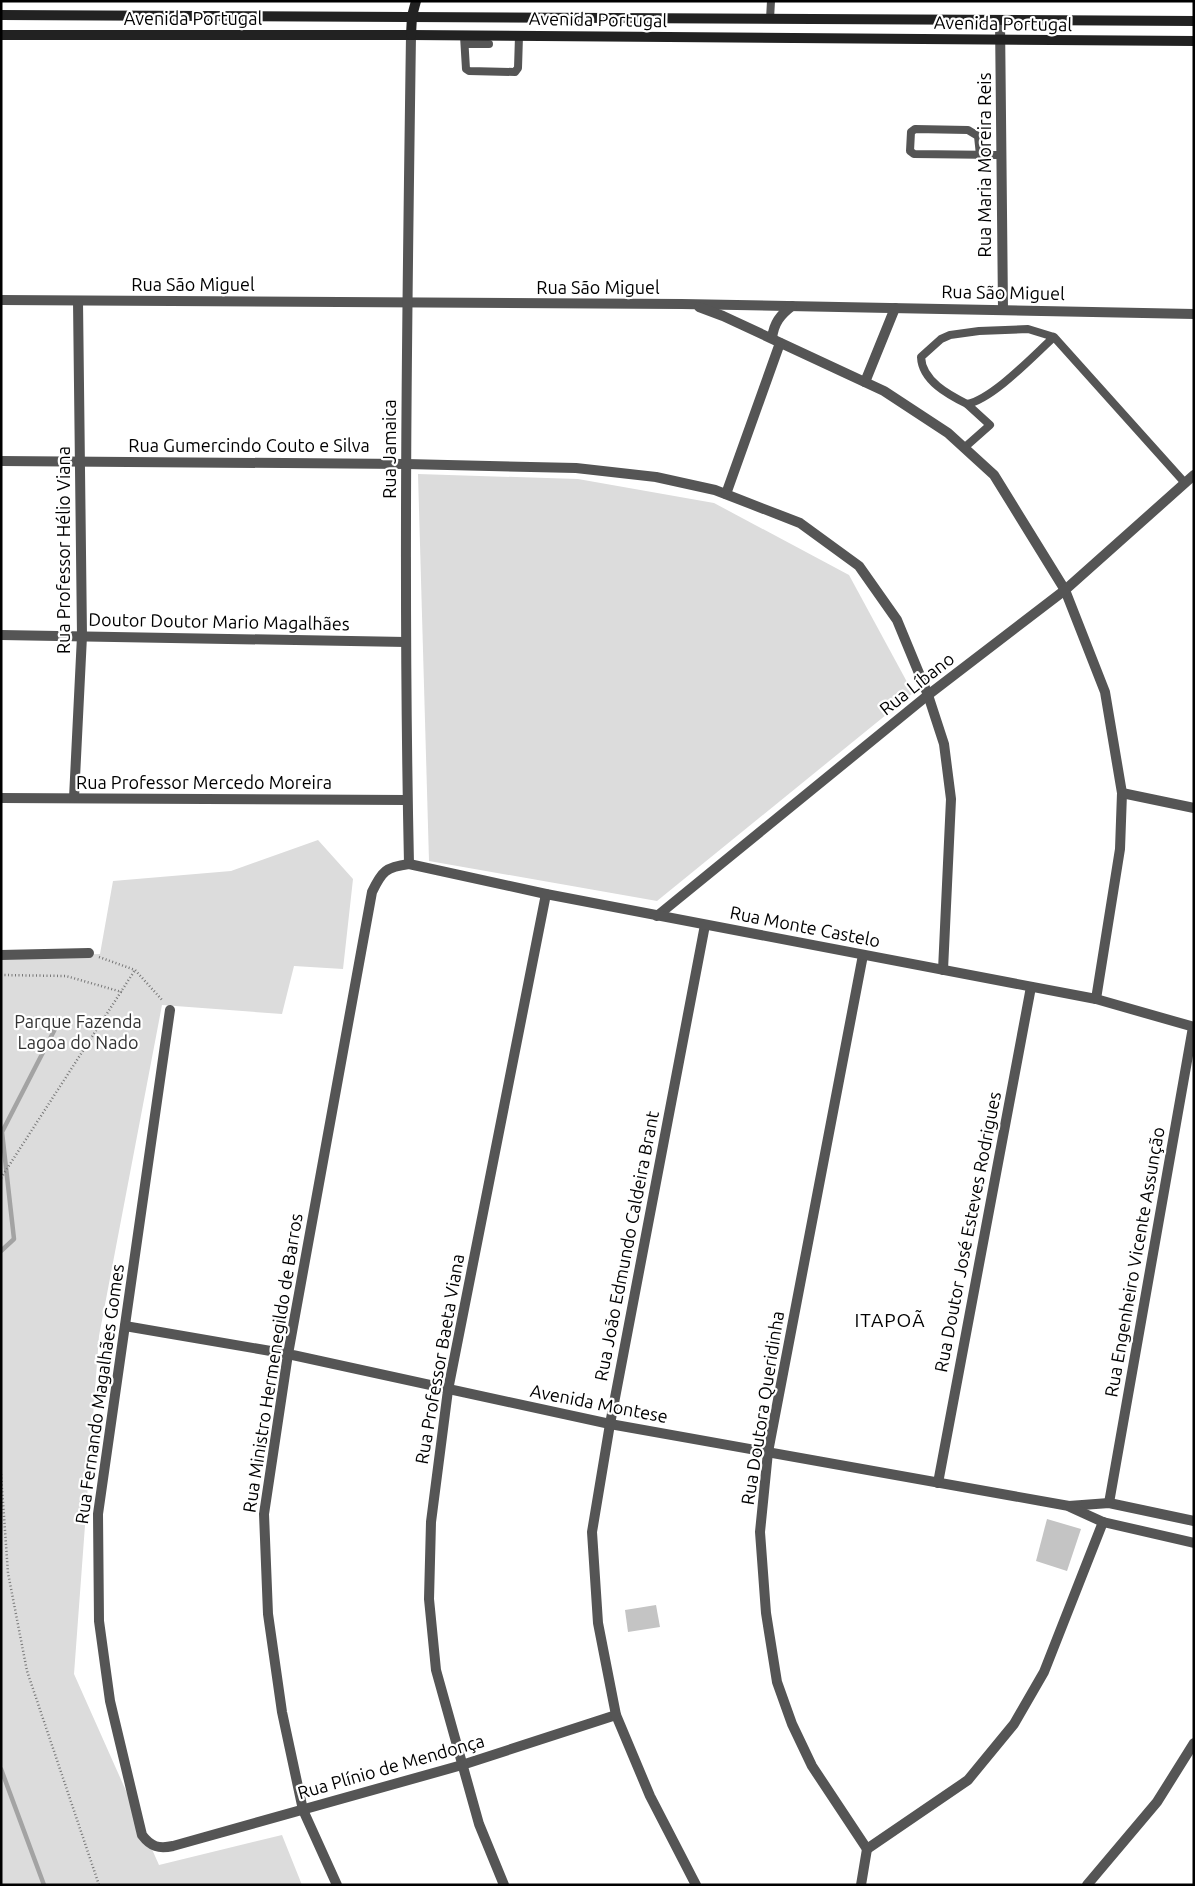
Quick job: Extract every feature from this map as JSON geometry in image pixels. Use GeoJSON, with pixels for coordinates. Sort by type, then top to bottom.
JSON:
{"type":"FeatureCollection","features":[{"type":"Feature","properties":{"kind":"main road"},"geometry":{"type":"LineString","coordinates":[[411,35],[412,16],[416,1]]}},
{"type":"Feature","properties":{"kind":"main road","name":"Avenida Portugal"},"geometry":{"type":"LineString","coordinates":[[1,15],[1194,21]]}},
{"type":"Feature","properties":{"kind":"main road","name":"Avenida Portugal"},"geometry":{"type":"LineString","coordinates":[[1,35],[411,35],[465,40],[519,36],[1194,42]]}},
{"type":"Feature","properties":{"kind":"street","name":"Rua Maria Moreira Reis"},"geometry":{"type":"LineString","coordinates":[[1000,20],[1002,309]]}},
{"type":"Feature","properties":{"kind":"street","name":"Rua Jamaica"},"geometry":{"type":"LineString","coordinates":[[409,864],[407,800],[406,464],[411,35]]}},
{"type":"Feature","properties":{"kind":"street","name":"Rua São Miguel"},"geometry":{"type":"LineString","coordinates":[[1,300],[792,306],[1194,314]]}},
{"type":"Feature","properties":{"kind":"street","name":"Rua Professor Hélio Viana"},"geometry":{"type":"LineString","coordinates":[[74,798],[82,636],[78,301]]}},
{"type":"Feature","properties":{"kind":"street"},"geometry":{"type":"LineString","coordinates":[[692,305],[723,316],[884,391],[940,428],[994,476],[1064,590],[1105,692],[1122,792],[1120,849],[1096,999]]}},
{"type":"Feature","properties":{"kind":"street"},"geometry":{"type":"LineString","coordinates":[[726,494],[776,340],[773,329],[780,315],[792,306]]}},
{"type":"Feature","properties":{"kind":"street"},"geometry":{"type":"LineString","coordinates":[[865,382],[895,308]]}},
{"type":"Feature","properties":{"kind":"street","name":"Rua Gumercindo Couto e Silva"},"geometry":{"type":"LineString","coordinates":[[1,461],[406,464],[576,468],[656,477],[715,490],[800,523],[859,566],[897,620],[928,695],[944,744],[951,799],[943,970]]}},
{"type":"Feature","properties":{"kind":"street","name":"Rua Líbano"},"geometry":{"type":"LineString","coordinates":[[657,916],[928,695],[1064,590],[1194,475]]}},
{"type":"Feature","properties":{"kind":"street","name":"Doutor Doutor Mario Magalhães"},"geometry":{"type":"LineString","coordinates":[[1,635],[406,642]]}},
{"type":"Feature","properties":{"kind":"street"},"geometry":{"type":"LineString","coordinates":[[1122,792],[1194,808]]}},
{"type":"Feature","properties":{"kind":"street","name":"Rua Professor Mercedo Moreira"},"geometry":{"type":"LineString","coordinates":[[1,798],[407,800]]}},
{"type":"Feature","properties":{"kind":"street","name":"Rua Monte Castelo"},"geometry":{"type":"LineString","coordinates":[[409,864],[657,916],[1096,999],[1194,1027]]}},
{"type":"Feature","properties":{"kind":"street","name":"Rua Ministro Hermenegildo de Barros"},"geometry":{"type":"LineString","coordinates":[[336,1885],[303,1810],[282,1712],[270,1624],[264,1514],[288,1354],[372,892],[380,876],[392,866],[409,864]]}},
{"type":"Feature","properties":{"kind":"street","name":"Rua Professor Baeta Viana"},"geometry":{"type":"LineString","coordinates":[[504,1885],[479,1824],[436,1670],[429,1599],[431,1522],[448,1390],[546,894]]}},
{"type":"Feature","properties":{"kind":"street","name":"Rua João Edmundo Caldeira Brant"},"geometry":{"type":"LineString","coordinates":[[696,1885],[650,1796],[616,1715],[598,1623],[592,1532],[610,1424],[705,925]]}},
{"type":"Feature","properties":{"kind":"street"},"geometry":{"type":"LineString","coordinates":[[1,955],[89,954]]}},
{"type":"Feature","properties":{"kind":"street","name":"Rua Doutora Queridinha"},"geometry":{"type":"LineString","coordinates":[[863,955],[768,1452],[760,1532],[766,1613],[777,1682],[792,1724],[812,1766],[867,1849]]}},
{"type":"Feature","properties":{"kind":"street","name":"Rua Doutor José Esteves Rodrigues"},"geometry":{"type":"LineString","coordinates":[[938,1483],[1030,987]]}},
{"type":"Feature","properties":{"kind":"street","name":"Rua Fernando Magalhães Gomes"},"geometry":{"type":"LineString","coordinates":[[170,1010],[98,1514],[99,1621],[110,1701],[142,1835],[149,1844],[161,1848],[173,1846]]}},
{"type":"Feature","properties":{"kind":"street","name":"Rua Engenheiro Vicente Assunção"},"geometry":{"type":"LineString","coordinates":[[1109,1504],[1194,1027]]}},
{"type":"Feature","properties":{"kind":"street","name":"Avenida Montese"},"geometry":{"type":"LineString","coordinates":[[125,1326],[288,1354],[610,1424],[1069,1506],[1109,1504],[1194,1521]]}},
{"type":"Feature","properties":{"kind":"street","name":"Avenida Montese"},"geometry":{"type":"LineString","coordinates":[[1069,1506],[1103,1522],[1194,1543]]}},
{"type":"Feature","properties":{"kind":"street"},"geometry":{"type":"LineString","coordinates":[[861,1885],[867,1849],[968,1780],[1014,1724],[1044,1672],[1103,1522]]}},
{"type":"Feature","properties":{"kind":"street","name":"Rua Plínio de Mendonça"},"geometry":{"type":"LineString","coordinates":[[173,1846],[462,1765],[616,1715]]}},
{"type":"Feature","properties":{"kind":"street"},"geometry":{"type":"LineString","coordinates":[[1087,1885],[1157,1802],[1194,1744]]}},
{"type":"Feature","properties":{"kind":"lane"},"geometry":{"type":"LineString","coordinates":[[770,19],[771,1]]}},
{"type":"Feature","properties":{"kind":"lane"},"geometry":{"type":"LineString","coordinates":[[489,44],[465,40],[466,69],[469,71],[515,72],[518,68],[519,36]]}},
{"type":"Feature","properties":{"kind":"lane"},"geometry":{"type":"LineString","coordinates":[[980,155],[978,136],[968,130],[915,129],[911,132],[910,151],[914,154],[980,155],[1001,155]]}},
{"type":"Feature","properties":{"kind":"lane"},"geometry":{"type":"LineString","coordinates":[[964,448],[990,425],[967,404],[948,394],[928,377],[921,357],[941,339],[950,335],[979,331],[1028,329],[1054,337],[1185,483]]}},
{"type":"Feature","properties":{"kind":"lane"},"geometry":{"type":"LineString","coordinates":[[967,404],[978,402],[999,386],[1054,337]]}},
{"type":"Feature","properties":{"kind":"path"},"geometry":{"type":"LineString","coordinates":[[89,954],[136,970],[170,1010]]}},
{"type":"Feature","properties":{"kind":"path"},"geometry":{"type":"LineString","coordinates":[[1,1178],[136,970]]}},
{"type":"Feature","properties":{"kind":"path"},"geometry":{"type":"LineString","coordinates":[[1,974],[66,976],[122,992]]}},
{"type":"Feature","properties":{"kind":"path"},"geometry":{"type":"LineString","coordinates":[[1,1474],[8,1573],[27,1671],[99,1885]]}},
{"type":"Feature","properties":{"kind":"green space"},"geometry":{"type":"Polygon","coordinates":[[[418,474],[578,479],[714,503],[849,575],[913,693],[657,901],[429,861],[418,474]]]}},
{"type":"Feature","properties":{"kind":"green space","name":"Parque Fazenda Lagoa do Nado"},"geometry":{"type":"Polygon","coordinates":[[[318,840],[353,879],[343,969],[294,966],[282,1014],[162,1005],[99,1336],[74,1674],[159,1865],[282,1835],[302,1885],[1,1885],[1,958],[100,954],[113,881],[231,871],[318,840]]]}},
{"type":"Feature","properties":{"kind":"building"},"geometry":{"type":"Polygon","coordinates":[[[1047,1519],[1081,1529],[1067,1571],[1036,1561],[1047,1519]]]}},
{"type":"Feature","properties":{"kind":"building"},"geometry":{"type":"Polygon","coordinates":[[[656,1605],[660,1627],[628,1632],[625,1610],[656,1605]]]}},
{"type":"Feature","properties":{"kind":"waterway"},"geometry":{"type":"LineString","coordinates":[[1,1251],[14,1239],[2,1132],[56,1027]]}},
{"type":"Feature","properties":{"kind":"waterway"},"geometry":{"type":"LineString","coordinates":[[1,1769],[44,1885]]}},
{"type":"Feature","properties":{"kind":"district","name":"ITAPOÃ"},"geometry":{"type":"Point","coordinates":[890,1320]}}]}
